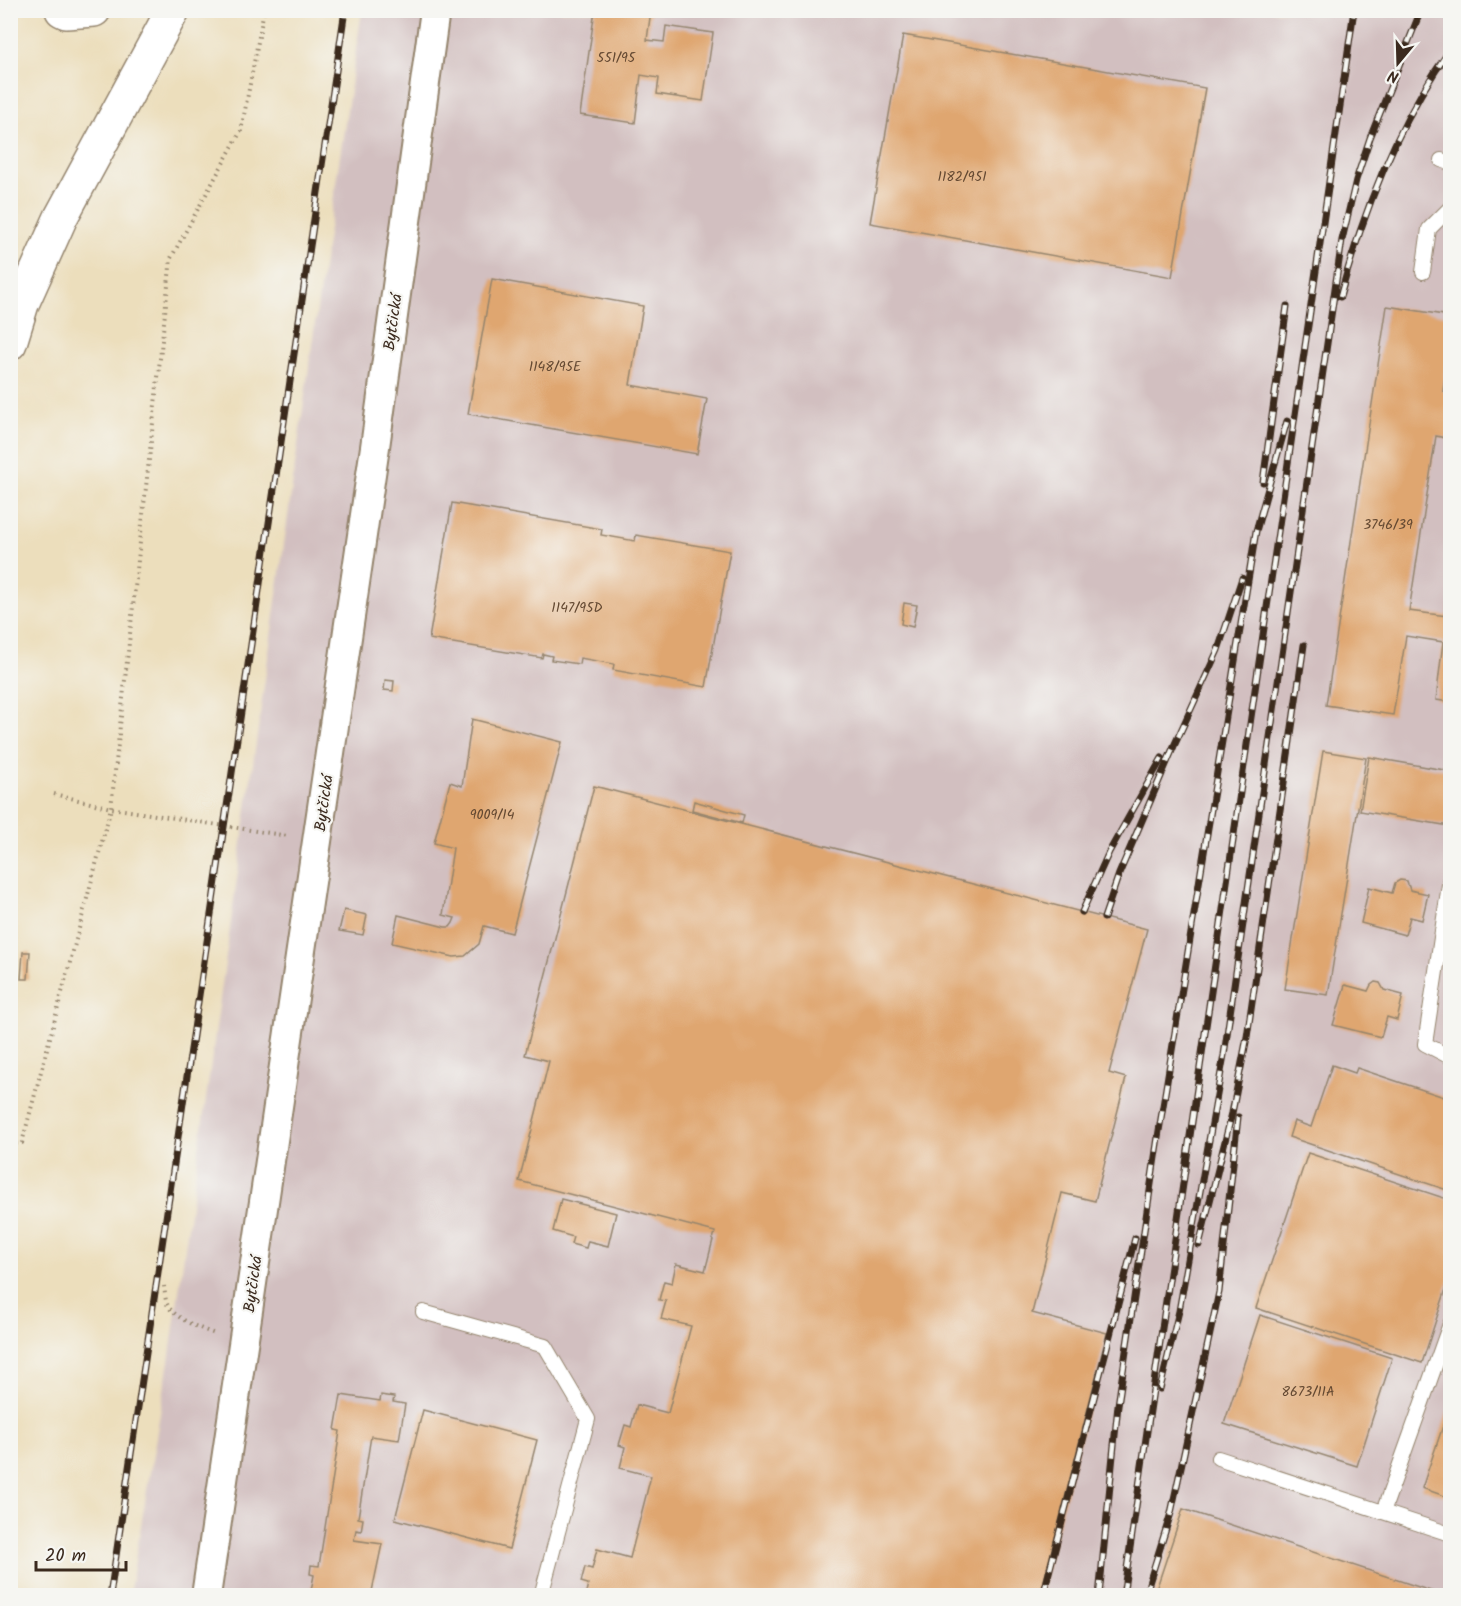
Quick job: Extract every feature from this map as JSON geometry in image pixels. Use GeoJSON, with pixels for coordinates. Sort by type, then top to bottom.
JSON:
{"type":"FeatureCollection","features":[{"type":"Feature","properties":{"kind":"main road"},"geometry":{"type":"LineString","coordinates":[[62,10],[66,12],[94,10]]}},
{"type":"Feature","properties":{"kind":"main road"},"geometry":{"type":"LineString","coordinates":[[10,343],[22,304],[61,217],[173,10]]}},
{"type":"Feature","properties":{"kind":"street","name":"Bytčická"},"geometry":{"type":"LineString","coordinates":[[206,1596],[373,458],[435,10]]}},
{"type":"Feature","properties":{"kind":"lane"},"geometry":{"type":"LineString","coordinates":[[1423,272],[1430,229],[1450,208]]}},
{"type":"Feature","properties":{"kind":"lane"},"geometry":{"type":"LineString","coordinates":[[1450,878],[1425,1044],[1450,1057]]}},
{"type":"Feature","properties":{"kind":"lane"},"geometry":{"type":"LineString","coordinates":[[423,1312],[545,1346],[588,1419],[541,1596]]}},
{"type":"Feature","properties":{"kind":"lane"},"geometry":{"type":"LineString","coordinates":[[1383,1512],[1450,1324]]}},
{"type":"Feature","properties":{"kind":"lane"},"geometry":{"type":"LineString","coordinates":[[1436,1364],[1450,1368]]}},
{"type":"Feature","properties":{"kind":"lane"},"geometry":{"type":"LineString","coordinates":[[1218,1458],[1450,1534]]}},
{"type":"Feature","properties":{"kind":"path"},"geometry":{"type":"LineString","coordinates":[[10,1144],[22,1143],[111,808],[171,258],[241,131],[264,10]]}},
{"type":"Feature","properties":{"kind":"path"},"geometry":{"type":"LineString","coordinates":[[54,794],[111,808],[289,836],[294,840]]}},
{"type":"Feature","properties":{"kind":"path"},"geometry":{"type":"LineString","coordinates":[[164,1286],[168,1306],[184,1320],[219,1335]]}},
{"type":"Feature","properties":{"kind":"shaded area"},"geometry":{"type":"Polygon","coordinates":[[[362,11],[1450,11],[1450,1595],[129,1596],[170,1355],[320,288],[362,11]]]}},
{"type":"Feature","properties":{"kind":"building"},"geometry":{"type":"Polygon","coordinates":[[[595,10],[651,10],[647,40],[664,42],[666,26],[713,33],[703,101],[657,94],[659,78],[641,75],[635,123],[580,115],[595,10]]]}},
{"type":"Feature","properties":{"kind":"building"},"geometry":{"type":"Polygon","coordinates":[[[903,35],[1205,88],[1172,277],[870,223],[903,35]]]}},
{"type":"Feature","properties":{"kind":"building"},"geometry":{"type":"Polygon","coordinates":[[[492,279],[643,306],[630,385],[707,399],[697,454],[468,414],[492,279]]]}},
{"type":"Feature","properties":{"kind":"building"},"geometry":{"type":"Polygon","coordinates":[[[1387,306],[1450,316],[1450,340],[1443,391],[1450,392],[1450,439],[1436,436],[1409,611],[1447,616],[1450,604],[1450,702],[1436,700],[1443,642],[1406,636],[1393,715],[1326,705],[1387,306]]]}},
{"type":"Feature","properties":{"kind":"building"},"geometry":{"type":"Polygon","coordinates":[[[452,503],[602,529],[601,535],[635,541],[636,535],[730,551],[706,687],[613,670],[614,664],[580,658],[579,664],[551,660],[552,656],[543,654],[542,658],[429,639],[452,503]]]}},
{"type":"Feature","properties":{"kind":"building"},"geometry":{"type":"Polygon","coordinates":[[[904,603],[917,605],[913,627],[901,624],[904,603]]]}},
{"type":"Feature","properties":{"kind":"building"},"geometry":{"type":"Polygon","coordinates":[[[385,680],[394,681],[393,691],[384,690],[385,680]]]}},
{"type":"Feature","properties":{"kind":"building"},"geometry":{"type":"Polygon","coordinates":[[[472,719],[562,742],[512,933],[484,926],[479,944],[465,956],[454,957],[392,943],[398,915],[445,927],[450,927],[455,918],[443,915],[453,848],[434,843],[450,782],[462,786],[472,719]]]}},
{"type":"Feature","properties":{"kind":"building"},"geometry":{"type":"Polygon","coordinates":[[[1323,751],[1366,758],[1328,995],[1285,989],[1323,751]]]}},
{"type":"Feature","properties":{"kind":"building"},"geometry":{"type":"Polygon","coordinates":[[[1369,757],[1450,771],[1450,826],[1360,811],[1369,757]]]}},
{"type":"Feature","properties":{"kind":"building"},"geometry":{"type":"Polygon","coordinates":[[[594,786],[1147,929],[1109,1073],[1126,1078],[1095,1201],[1062,1193],[1032,1313],[1107,1333],[1040,1596],[585,1596],[588,1584],[581,1582],[585,1567],[592,1569],[597,1549],[630,1558],[651,1476],[620,1468],[625,1447],[619,1445],[625,1425],[631,1427],[637,1405],[668,1413],[691,1326],[661,1319],[666,1301],[659,1300],[664,1281],[672,1283],[676,1264],[705,1271],[715,1232],[519,1181],[549,1061],[525,1055],[594,786]]]}},
{"type":"Feature","properties":{"kind":"building"},"geometry":{"type":"Polygon","coordinates":[[[694,801],[744,815],[742,823],[692,810],[694,801]]]}},
{"type":"Feature","properties":{"kind":"building"},"geometry":{"type":"Polygon","coordinates":[[[1400,880],[1407,881],[1410,890],[1428,894],[1422,920],[1410,917],[1405,935],[1361,923],[1369,887],[1392,893],[1395,883],[1400,880]]]}},
{"type":"Feature","properties":{"kind":"building"},"geometry":{"type":"Polygon","coordinates":[[[344,910],[367,915],[363,935],[339,931],[344,910]]]}},
{"type":"Feature","properties":{"kind":"building"},"geometry":{"type":"Polygon","coordinates":[[[23,952],[30,952],[28,979],[21,979],[23,952]]]}},
{"type":"Feature","properties":{"kind":"building"},"geometry":{"type":"Polygon","coordinates":[[[1375,982],[1380,983],[1384,990],[1403,995],[1397,1020],[1387,1017],[1381,1037],[1333,1025],[1345,985],[1368,991],[1375,982]]]}},
{"type":"Feature","properties":{"kind":"building"},"geometry":{"type":"Polygon","coordinates":[[[1332,1065],[1355,1073],[1357,1068],[1450,1099],[1450,1191],[1289,1137],[1294,1121],[1311,1127],[1332,1065]]]}},
{"type":"Feature","properties":{"kind":"building"},"geometry":{"type":"Polygon","coordinates":[[[1308,1153],[1450,1200],[1450,1277],[1422,1363],[1256,1308],[1308,1153]]]}},
{"type":"Feature","properties":{"kind":"building"},"geometry":{"type":"Polygon","coordinates":[[[561,1199],[616,1213],[608,1246],[588,1241],[586,1248],[571,1244],[573,1237],[553,1231],[561,1199]]]}},
{"type":"Feature","properties":{"kind":"building"},"geometry":{"type":"Polygon","coordinates":[[[1260,1315],[1392,1358],[1357,1466],[1224,1424],[1260,1315]]]}},
{"type":"Feature","properties":{"kind":"building"},"geometry":{"type":"Polygon","coordinates":[[[341,1395],[380,1401],[381,1395],[394,1397],[393,1402],[405,1404],[399,1440],[371,1436],[358,1518],[363,1519],[361,1531],[356,1530],[354,1540],[382,1544],[371,1596],[310,1596],[314,1575],[310,1574],[311,1565],[319,1566],[340,1431],[335,1430],[341,1395]]]}},
{"type":"Feature","properties":{"kind":"building"},"geometry":{"type":"Polygon","coordinates":[[[423,1410],[537,1440],[509,1549],[395,1519],[423,1410]]]}},
{"type":"Feature","properties":{"kind":"building"},"geometry":{"type":"Polygon","coordinates":[[[1448,1411],[1450,1412],[1450,1498],[1422,1488],[1448,1411]]]}},
{"type":"Feature","properties":{"kind":"building"},"geometry":{"type":"Polygon","coordinates":[[[1183,1509],[1443,1595],[1443,1596],[1154,1596],[1183,1509]]]}},
{"type":"Feature","properties":{"kind":"railway"},"geometry":{"type":"LineString","coordinates":[[110,1596],[345,10]]}},
{"type":"Feature","properties":{"kind":"railway"},"geometry":{"type":"LineString","coordinates":[[1123,1596],[1354,10]]}},
{"type":"Feature","properties":{"kind":"railway"},"geometry":{"type":"LineString","coordinates":[[1160,1389],[1179,1311],[1224,1055],[1342,240],[1356,180],[1370,138],[1421,10]]}},
{"type":"Feature","properties":{"kind":"railway"},"geometry":{"type":"LineString","coordinates":[[1340,297],[1371,201],[1398,137],[1431,78],[1450,50]]}},
{"type":"Feature","properties":{"kind":"railway"},"geometry":{"type":"LineString","coordinates":[[1263,482],[1287,306]]}},
{"type":"Feature","properties":{"kind":"railway"},"geometry":{"type":"LineString","coordinates":[[1099,1596],[1118,1405],[1158,1137],[1256,531],[1287,421]]}},
{"type":"Feature","properties":{"kind":"railway"},"geometry":{"type":"LineString","coordinates":[[1104,918],[1119,874],[1218,650],[1242,578]]}},
{"type":"Feature","properties":{"kind":"railway"},"geometry":{"type":"LineString","coordinates":[[1199,1245],[1232,1113],[1247,1037],[1304,645]]}},
{"type":"Feature","properties":{"kind":"railway"},"geometry":{"type":"LineString","coordinates":[[1082,912],[1109,852],[1162,758]]}},
{"type":"Feature","properties":{"kind":"railway"},"geometry":{"type":"LineString","coordinates":[[1145,1596],[1171,1513],[1219,1292],[1238,1117]]}},
{"type":"Feature","properties":{"kind":"railway"},"geometry":{"type":"LineString","coordinates":[[1043,1596],[1135,1238]]}}]}
